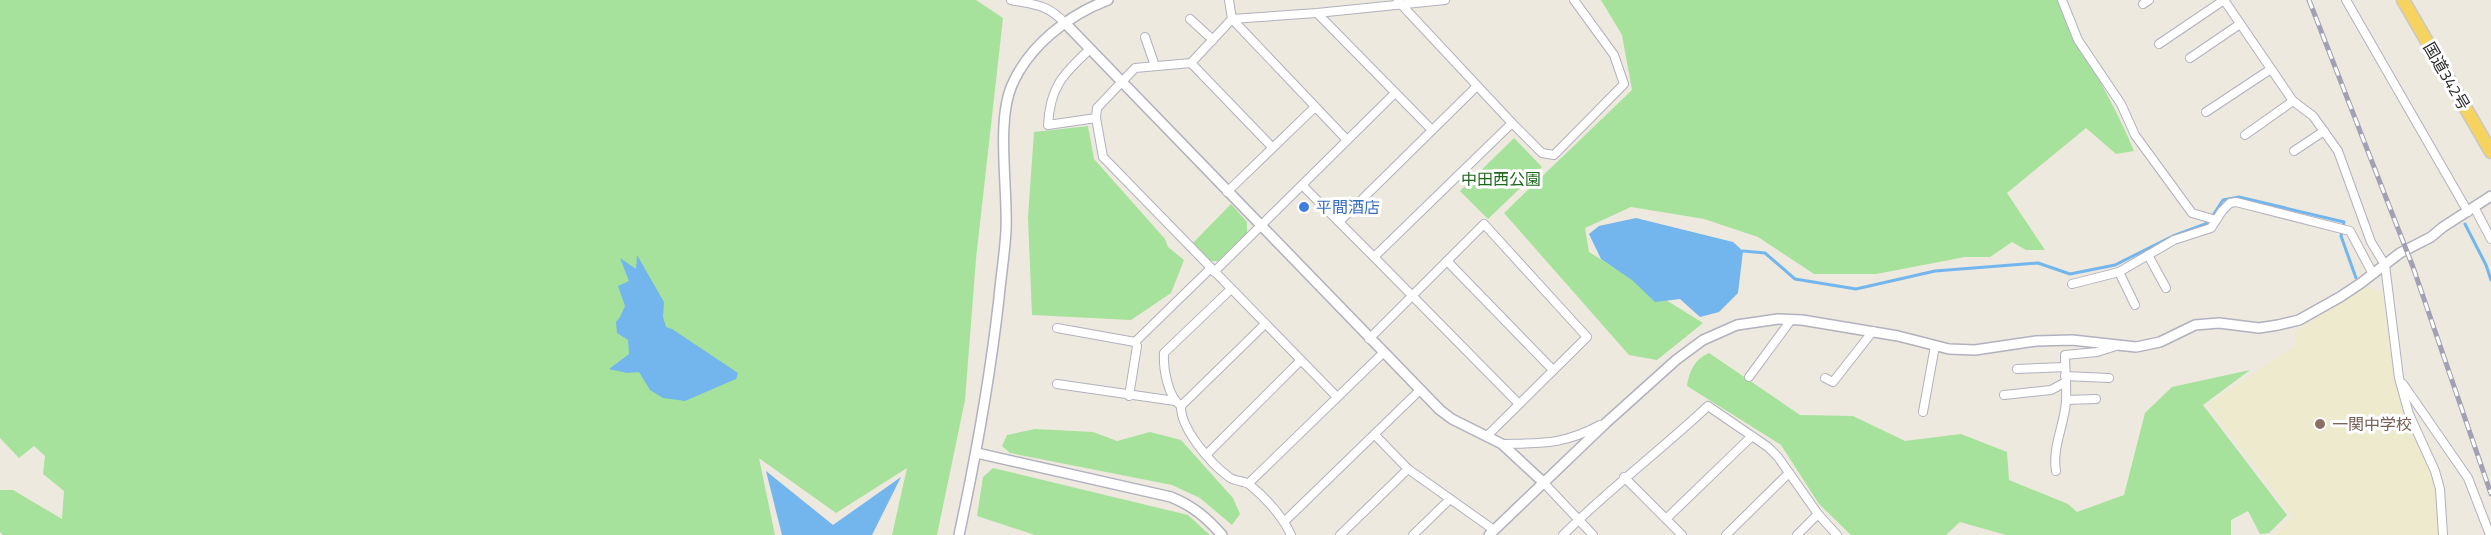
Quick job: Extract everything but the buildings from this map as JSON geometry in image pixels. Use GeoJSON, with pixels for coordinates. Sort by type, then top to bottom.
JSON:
{"type":"FeatureCollection","features":[{"type":"Feature","properties":{"kind":"highway","name":"国道342号"},"geometry":{"type":"LineString","coordinates":[[2403,0],[2491,152]]}},
{"type":"Feature","properties":{"kind":"street"},"geometry":{"type":"LineString","coordinates":[[1011,0],[1039,4],[1054,12],[1065,22],[1121,83],[1420,390],[1452,419],[1502,444],[1543,482],[1593,535]]}},
{"type":"Feature","properties":{"kind":"street"},"geometry":{"type":"LineString","coordinates":[[959,535],[977,453],[994,336],[1006,231],[1006,108],[1011,86],[1025,62],[1065,22],[1090,7],[1108,0]]}},
{"type":"Feature","properties":{"kind":"street"},"geometry":{"type":"LineString","coordinates":[[1229,0],[1232,19],[1347,140]]}},
{"type":"Feature","properties":{"kind":"street"},"geometry":{"type":"LineString","coordinates":[[1337,397],[1102,157],[1095,118],[1097,108],[1135,68],[1191,63],[1232,19],[1317,13],[1398,2],[1445,0]]}},
{"type":"Feature","properties":{"kind":"street"},"geometry":{"type":"LineString","coordinates":[[1398,2],[1542,153],[1554,155],[1624,84],[1614,55],[1574,0]]}},
{"type":"Feature","properties":{"kind":"street"},"geometry":{"type":"LineString","coordinates":[[2062,0],[2078,40],[2121,104],[2136,135],[2192,213],[2216,220]]}},
{"type":"Feature","properties":{"kind":"street"},"geometry":{"type":"LineString","coordinates":[[2159,44],[2224,0],[2293,101],[2313,116],[2338,151],[2371,242],[2385,265],[2399,378],[2409,414],[2438,480],[2443,535]]}},
{"type":"Feature","properties":{"kind":"street"},"geometry":{"type":"LineString","coordinates":[[2346,0],[2491,239]]}},
{"type":"Feature","properties":{"kind":"street"},"geometry":{"type":"LineString","coordinates":[[1317,13],[1432,130]]}},
{"type":"Feature","properties":{"kind":"street"},"geometry":{"type":"LineString","coordinates":[[1190,19],[1213,40]]}},
{"type":"Feature","properties":{"kind":"street"},"geometry":{"type":"LineString","coordinates":[[2190,58],[2240,24]]}},
{"type":"Feature","properties":{"kind":"street"},"geometry":{"type":"LineString","coordinates":[[1145,37],[1155,66]]}},
{"type":"Feature","properties":{"kind":"street"},"geometry":{"type":"LineString","coordinates":[[1090,49],[1066,70],[1055,88],[1049,104],[1048,125],[1095,118]]}},
{"type":"Feature","properties":{"kind":"street"},"geometry":{"type":"LineString","coordinates":[[1191,63],[1272,147]]}},
{"type":"Feature","properties":{"kind":"street"},"geometry":{"type":"LineString","coordinates":[[2206,112],[2271,69]]}},
{"type":"Feature","properties":{"kind":"street"},"geometry":{"type":"LineString","coordinates":[[1339,222],[1477,86]]}},
{"type":"Feature","properties":{"kind":"street"},"geometry":{"type":"LineString","coordinates":[[1135,342],[1261,226],[1395,93]]}},
{"type":"Feature","properties":{"kind":"street"},"geometry":{"type":"LineString","coordinates":[[2245,135],[2293,101]]}},
{"type":"Feature","properties":{"kind":"street"},"geometry":{"type":"LineString","coordinates":[[1227,192],[1315,107]]}},
{"type":"Feature","properties":{"kind":"street"},"geometry":{"type":"LineString","coordinates":[[1374,257],[1512,123]]}},
{"type":"Feature","properties":{"kind":"street"},"geometry":{"type":"LineString","coordinates":[[2294,151],[2324,130]]}},
{"type":"Feature","properties":{"kind":"street"},"geometry":{"type":"LineString","coordinates":[[1302,185],[1519,404]]}},
{"type":"Feature","properties":{"kind":"street"},"geometry":{"type":"LineString","coordinates":[[1375,435],[1408,469],[1450,499],[1491,533],[1607,422],[1676,360],[1719,331],[1751,322],[1791,320],[1873,331],[1949,349],[1974,350],[2036,340],[2072,340],[2136,347],[2160,342],[2195,325],[2219,323],[2259,328],[2299,320],[2340,297],[2400,252],[2431,237],[2491,196]]}},
{"type":"Feature","properties":{"kind":"street"},"geometry":{"type":"LineString","coordinates":[[2072,284],[2119,272],[2174,240],[2211,228],[2230,203],[2236,202],[2350,231],[2373,274]]}},
{"type":"Feature","properties":{"kind":"street"},"geometry":{"type":"LineString","coordinates":[[1369,339],[1484,224],[1587,337],[1487,436]]}},
{"type":"Feature","properties":{"kind":"street"},"geometry":{"type":"LineString","coordinates":[[2148,255],[2166,288]]}},
{"type":"Feature","properties":{"kind":"street"},"geometry":{"type":"LineString","coordinates":[[1447,261],[1553,370]]}},
{"type":"Feature","properties":{"kind":"street"},"geometry":{"type":"LineString","coordinates":[[2119,272],[2135,305]]}},
{"type":"Feature","properties":{"kind":"street"},"geometry":{"type":"LineString","coordinates":[[1231,289],[1164,353],[1163,364],[1194,441],[1230,479],[1249,483],[1285,521],[1291,535]]}},
{"type":"Feature","properties":{"kind":"street"},"geometry":{"type":"LineString","coordinates":[[1749,377],[1791,320]]}},
{"type":"Feature","properties":{"kind":"street"},"geometry":{"type":"LineString","coordinates":[[1178,403],[1265,324]]}},
{"type":"Feature","properties":{"kind":"street"},"geometry":{"type":"LineString","coordinates":[[1057,328],[1135,342]]}},
{"type":"Feature","properties":{"kind":"street"},"geometry":{"type":"LineString","coordinates":[[1825,378],[1833,382],[1873,331]]}},
{"type":"Feature","properties":{"kind":"street"},"geometry":{"type":"LineString","coordinates":[[1129,396],[1137,346],[1135,342]]}},
{"type":"Feature","properties":{"kind":"street"},"geometry":{"type":"LineString","coordinates":[[2056,471],[2054,455],[2066,400],[2065,355],[2097,352],[2120,345]]}},
{"type":"Feature","properties":{"kind":"street"},"geometry":{"type":"LineString","coordinates":[[1923,412],[1935,346]]}},
{"type":"Feature","properties":{"kind":"street"},"geometry":{"type":"LineString","coordinates":[[1249,483],[1383,353]]}},
{"type":"Feature","properties":{"kind":"street"},"geometry":{"type":"LineString","coordinates":[[1207,454],[1300,361]]}},
{"type":"Feature","properties":{"kind":"street"},"geometry":{"type":"LineString","coordinates":[[2018,369],[2065,367]]}},
{"type":"Feature","properties":{"kind":"street"},"geometry":{"type":"LineString","coordinates":[[2004,395],[2051,390],[2065,379],[2109,378]]}},
{"type":"Feature","properties":{"kind":"street"},"geometry":{"type":"LineString","coordinates":[[2399,378],[2468,478],[2490,535]]}},
{"type":"Feature","properties":{"kind":"street"},"geometry":{"type":"LineString","coordinates":[[1057,384],[1178,403]]}},
{"type":"Feature","properties":{"kind":"street"},"geometry":{"type":"LineString","coordinates":[[1285,521],[1420,390]]}},
{"type":"Feature","properties":{"kind":"street"},"geometry":{"type":"LineString","coordinates":[[2066,400],[2096,399]]}},
{"type":"Feature","properties":{"kind":"street"},"geometry":{"type":"LineString","coordinates":[[1563,535],[1624,477],[1664,448],[1708,406],[1768,447],[1818,514],[1837,535]]}},
{"type":"Feature","properties":{"kind":"street"},"geometry":{"type":"LineString","coordinates":[[1502,444],[1558,442],[1607,422]]}},
{"type":"Feature","properties":{"kind":"street"},"geometry":{"type":"LineString","coordinates":[[1666,519],[1752,436]]}},
{"type":"Feature","properties":{"kind":"street"},"geometry":{"type":"LineString","coordinates":[[977,453],[1171,497],[1198,511],[1222,535]]}},
{"type":"Feature","properties":{"kind":"street"},"geometry":{"type":"LineString","coordinates":[[1340,535],[1408,469]]}},
{"type":"Feature","properties":{"kind":"street"},"geometry":{"type":"LineString","coordinates":[[1726,535],[1789,473]]}},
{"type":"Feature","properties":{"kind":"street"},"geometry":{"type":"LineString","coordinates":[[1624,477],[1682,535]]}},
{"type":"Feature","properties":{"kind":"street"},"geometry":{"type":"LineString","coordinates":[[1413,535],[1450,499]]}},
{"type":"Feature","properties":{"kind":"street"},"geometry":{"type":"LineString","coordinates":[[1797,535],[1818,514]]}},
{"type":"Feature","properties":{"kind":"shaded area","name":"一関中学校"},"geometry":{"type":"Polygon","coordinates":[[[2367,287],[2382,293],[2396,390],[2430,444],[2444,482],[2446,535],[2273,535],[2293,516],[2207,404],[2295,346],[2295,331],[2367,287]]]}},
{"type":"Feature","properties":{"kind":"green space"},"geometry":{"type":"Polygon","coordinates":[[[0,0],[976,0],[1003,18],[976,259],[965,400],[937,535],[892,535],[907,468],[836,513],[759,458],[775,535],[3,535],[0,532],[0,490],[13,490],[62,519],[64,491],[43,474],[45,456],[34,446],[19,458],[0,438],[0,0]]]}},
{"type":"Feature","properties":{"kind":"green space"},"geometry":{"type":"Polygon","coordinates":[[[1601,0],[2059,0],[2134,151],[2116,154],[2086,128],[2007,193],[2045,250],[2026,250],[2012,242],[1990,257],[1965,257],[1876,274],[1814,274],[1758,237],[1704,219],[1631,207],[1585,228],[1589,252],[1703,323],[1657,360],[1629,355],[1504,213],[1632,90],[1622,35],[1601,0]]]}},
{"type":"Feature","properties":{"kind":"green space"},"geometry":{"type":"Polygon","coordinates":[[[1088,126],[1094,159],[1165,239],[1168,247],[1184,260],[1171,293],[1131,320],[1032,315],[1028,217],[1034,132],[1088,126]]]}},
{"type":"Feature","properties":{"kind":"green space","name":"中田西公園"},"geometry":{"type":"Polygon","coordinates":[[[1514,138],[1542,167],[1488,219],[1460,191],[1514,138]]]}},
{"type":"Feature","properties":{"kind":"green space"},"geometry":{"type":"Polygon","coordinates":[[[1231,204],[1247,222],[1247,235],[1219,261],[1210,261],[1192,244],[1231,204]]]}},
{"type":"Feature","properties":{"kind":"green space"},"geometry":{"type":"Polygon","coordinates":[[[1709,353],[1800,415],[1853,416],[1905,441],[1961,434],[2007,452],[2009,480],[2068,504],[2077,512],[2124,495],[2145,413],[2172,387],[2250,370],[2203,405],[2287,515],[2269,533],[2260,534],[2248,511],[2231,520],[2231,535],[2006,535],[1960,522],[1946,535],[1851,535],[1819,504],[1781,445],[1687,386],[1694,366],[1709,353]]]}},
{"type":"Feature","properties":{"kind":"green space"},"geometry":{"type":"Polygon","coordinates":[[[1035,429],[1093,432],[1117,441],[1150,432],[1181,440],[1233,498],[1240,514],[1232,525],[1200,498],[1172,485],[1010,453],[1002,446],[1007,435],[1035,429]]]}},
{"type":"Feature","properties":{"kind":"green space"},"geometry":{"type":"Polygon","coordinates":[[[993,468],[1188,515],[1210,535],[1035,535],[977,516],[983,477],[993,468]]]}},
{"type":"Feature","properties":{"kind":"water"},"geometry":{"type":"Polygon","coordinates":[[[1636,218],[1733,242],[1743,251],[1738,293],[1719,312],[1700,317],[1680,299],[1655,302],[1632,280],[1601,259],[1589,234],[1599,226],[1636,218]]]}},
{"type":"Feature","properties":{"kind":"water"},"geometry":{"type":"Polygon","coordinates":[[[637,255],[664,302],[663,317],[666,327],[738,373],[736,379],[685,401],[663,398],[650,390],[639,372],[627,373],[609,369],[629,354],[628,340],[617,333],[616,322],[625,306],[618,286],[629,281],[620,258],[636,269],[637,255]]]}},
{"type":"Feature","properties":{"kind":"water"},"geometry":{"type":"Polygon","coordinates":[[[766,471],[833,525],[901,477],[872,535],[782,535],[766,471]]]}},
{"type":"Feature","properties":{"kind":"waterway"},"geometry":{"type":"LineString","coordinates":[[1743,251],[1765,253],[1795,279],[1856,289],[1935,271],[2038,263],[2070,274],[2115,265],[2173,236],[2208,223],[2223,200],[2239,197],[2344,222],[2341,236],[2356,278]]}},
{"type":"Feature","properties":{"kind":"waterway"},"geometry":{"type":"LineString","coordinates":[[2465,224],[2491,280]]}},
{"type":"Feature","properties":{"kind":"railway"},"geometry":{"type":"LineString","coordinates":[[2309,0],[2413,267],[2491,494]]}},
{"type":"Feature","properties":{"kind":"place","name":"平間酒店"},"geometry":{"type":"Point","coordinates":[1304,207]}},
{"type":"Feature","properties":{"kind":"place","name":"一関中学校"},"geometry":{"type":"Point","coordinates":[2320,424]}}]}
